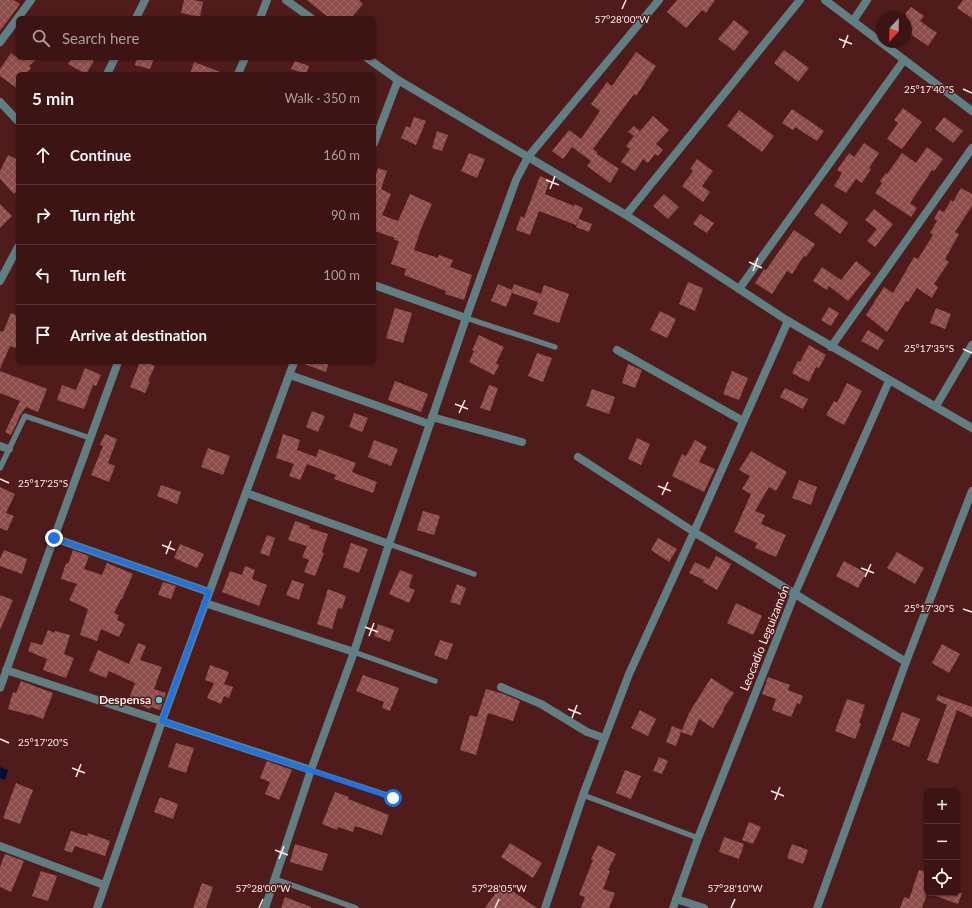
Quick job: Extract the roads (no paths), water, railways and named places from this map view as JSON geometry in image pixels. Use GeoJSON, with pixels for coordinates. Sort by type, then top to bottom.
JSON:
{"type":"FeatureCollection","features":[{"type":"Feature","properties":{"kind":"street"},"geometry":{"type":"LineString","coordinates":[[20,16],[32,0]]}},
{"type":"Feature","properties":{"kind":"street"},"geometry":{"type":"LineString","coordinates":[[137,16],[145,0]]}},
{"type":"Feature","properties":{"kind":"street"},"geometry":{"type":"LineString","coordinates":[[261,16],[267,0]]}},
{"type":"Feature","properties":{"kind":"street"},"geometry":{"type":"LineString","coordinates":[[287,0],[308,16]]}},
{"type":"Feature","properties":{"kind":"street"},"geometry":{"type":"LineString","coordinates":[[265,908],[311,770],[354,652],[466,318],[516,180],[528,157],[659,0]]}},
{"type":"Feature","properties":{"kind":"street"},"geometry":{"type":"LineString","coordinates":[[626,215],[800,0]]}},
{"type":"Feature","properties":{"kind":"street"},"geometry":{"type":"LineString","coordinates":[[825,0],[972,111]]}},
{"type":"Feature","properties":{"kind":"street"},"geometry":{"type":"LineString","coordinates":[[853,21],[867,0]]}},
{"type":"Feature","properties":{"kind":"street"},"geometry":{"type":"LineString","coordinates":[[0,42],[16,21]]}},
{"type":"Feature","properties":{"kind":"street"},"geometry":{"type":"LineString","coordinates":[[108,72],[114,60]]}},
{"type":"Feature","properties":{"kind":"street"},"geometry":{"type":"LineString","coordinates":[[239,72],[243,60]]}},
{"type":"Feature","properties":{"kind":"street"},"geometry":{"type":"LineString","coordinates":[[370,60],[398,80],[626,215],[788,321],[972,428]]}},
{"type":"Feature","properties":{"kind":"street"},"geometry":{"type":"LineString","coordinates":[[739,289],[904,60]]}},
{"type":"Feature","properties":{"kind":"street"},"geometry":{"type":"LineString","coordinates":[[376,138],[398,80]]}},
{"type":"Feature","properties":{"kind":"street"},"geometry":{"type":"LineString","coordinates":[[0,102],[16,120]]}},
{"type":"Feature","properties":{"kind":"street"},"geometry":{"type":"LineString","coordinates":[[831,347],[972,148]]}},
{"type":"Feature","properties":{"kind":"street"},"geometry":{"type":"LineString","coordinates":[[0,281],[16,251]]}},
{"type":"Feature","properties":{"kind":"street"},"geometry":{"type":"LineString","coordinates":[[376,286],[466,318]]}},
{"type":"Feature","properties":{"kind":"street"},"geometry":{"type":"LineString","coordinates":[[545,908],[583,795],[629,674],[788,321]]}},
{"type":"Feature","properties":{"kind":"street"},"geometry":{"type":"LineString","coordinates":[[936,406],[972,345]]}},
{"type":"Feature","properties":{"kind":"street"},"geometry":{"type":"LineString","coordinates":[[617,350],[743,421]]}},
{"type":"Feature","properties":{"kind":"street"},"geometry":{"type":"LineString","coordinates":[[0,688],[117,364]]}},
{"type":"Feature","properties":{"kind":"street"},"geometry":{"type":"LineString","coordinates":[[97,908],[162,721],[293,364]]}},
{"type":"Feature","properties":{"kind":"street"},"geometry":{"type":"LineString","coordinates":[[290,375],[431,420],[522,442]]}},
{"type":"Feature","properties":{"kind":"street","name":"Leocadio Leguizamón"},"geometry":{"type":"LineString","coordinates":[[673,908],[698,838],[795,594],[889,381]]}},
{"type":"Feature","properties":{"kind":"street"},"geometry":{"type":"LineString","coordinates":[[0,446],[9,450]]}},
{"type":"Feature","properties":{"kind":"street"},"geometry":{"type":"LineString","coordinates":[[578,457],[694,532],[906,662]]}},
{"type":"Feature","properties":{"kind":"street"},"geometry":{"type":"LineString","coordinates":[[817,908],[906,662],[972,491]]}},
{"type":"Feature","properties":{"kind":"street"},"geometry":{"type":"LineString","coordinates":[[246,493],[389,544]]}},
{"type":"Feature","properties":{"kind":"street"},"geometry":{"type":"LineString","coordinates":[[54,538],[209,592]]}},
{"type":"Feature","properties":{"kind":"street"},"geometry":{"type":"LineString","coordinates":[[205,603],[354,652]]}},
{"type":"Feature","properties":{"kind":"street"},"geometry":{"type":"LineString","coordinates":[[6,670],[311,770]]}},
{"type":"Feature","properties":{"kind":"street"},"geometry":{"type":"LineString","coordinates":[[501,686],[541,704],[558,716],[587,732],[604,738]]}},
{"type":"Feature","properties":{"kind":"street"},"geometry":{"type":"LineString","coordinates":[[0,846],[104,885]]}},
{"type":"Feature","properties":{"kind":"street"},"geometry":{"type":"LineString","coordinates":[[676,899],[704,908]]}},
{"type":"Feature","properties":{"kind":"lane"},"geometry":{"type":"LineString","coordinates":[[466,318],[554,347]]}},
{"type":"Feature","properties":{"kind":"lane"},"geometry":{"type":"LineString","coordinates":[[0,468],[26,416],[90,438]]}},
{"type":"Feature","properties":{"kind":"lane"},"geometry":{"type":"LineString","coordinates":[[389,544],[474,574]]}},
{"type":"Feature","properties":{"kind":"lane"},"geometry":{"type":"LineString","coordinates":[[354,652],[435,682]]}},
{"type":"Feature","properties":{"kind":"lane"},"geometry":{"type":"LineString","coordinates":[[311,770],[393,798]]}},
{"type":"Feature","properties":{"kind":"lane"},"geometry":{"type":"LineString","coordinates":[[583,795],[698,838]]}},
{"type":"Feature","properties":{"kind":"lane"},"geometry":{"type":"LineString","coordinates":[[275,879],[356,908]]}},
{"type":"Feature","properties":{"kind":"place","name":"Despensa"},"geometry":{"type":"Point","coordinates":[159,700]}}]}
